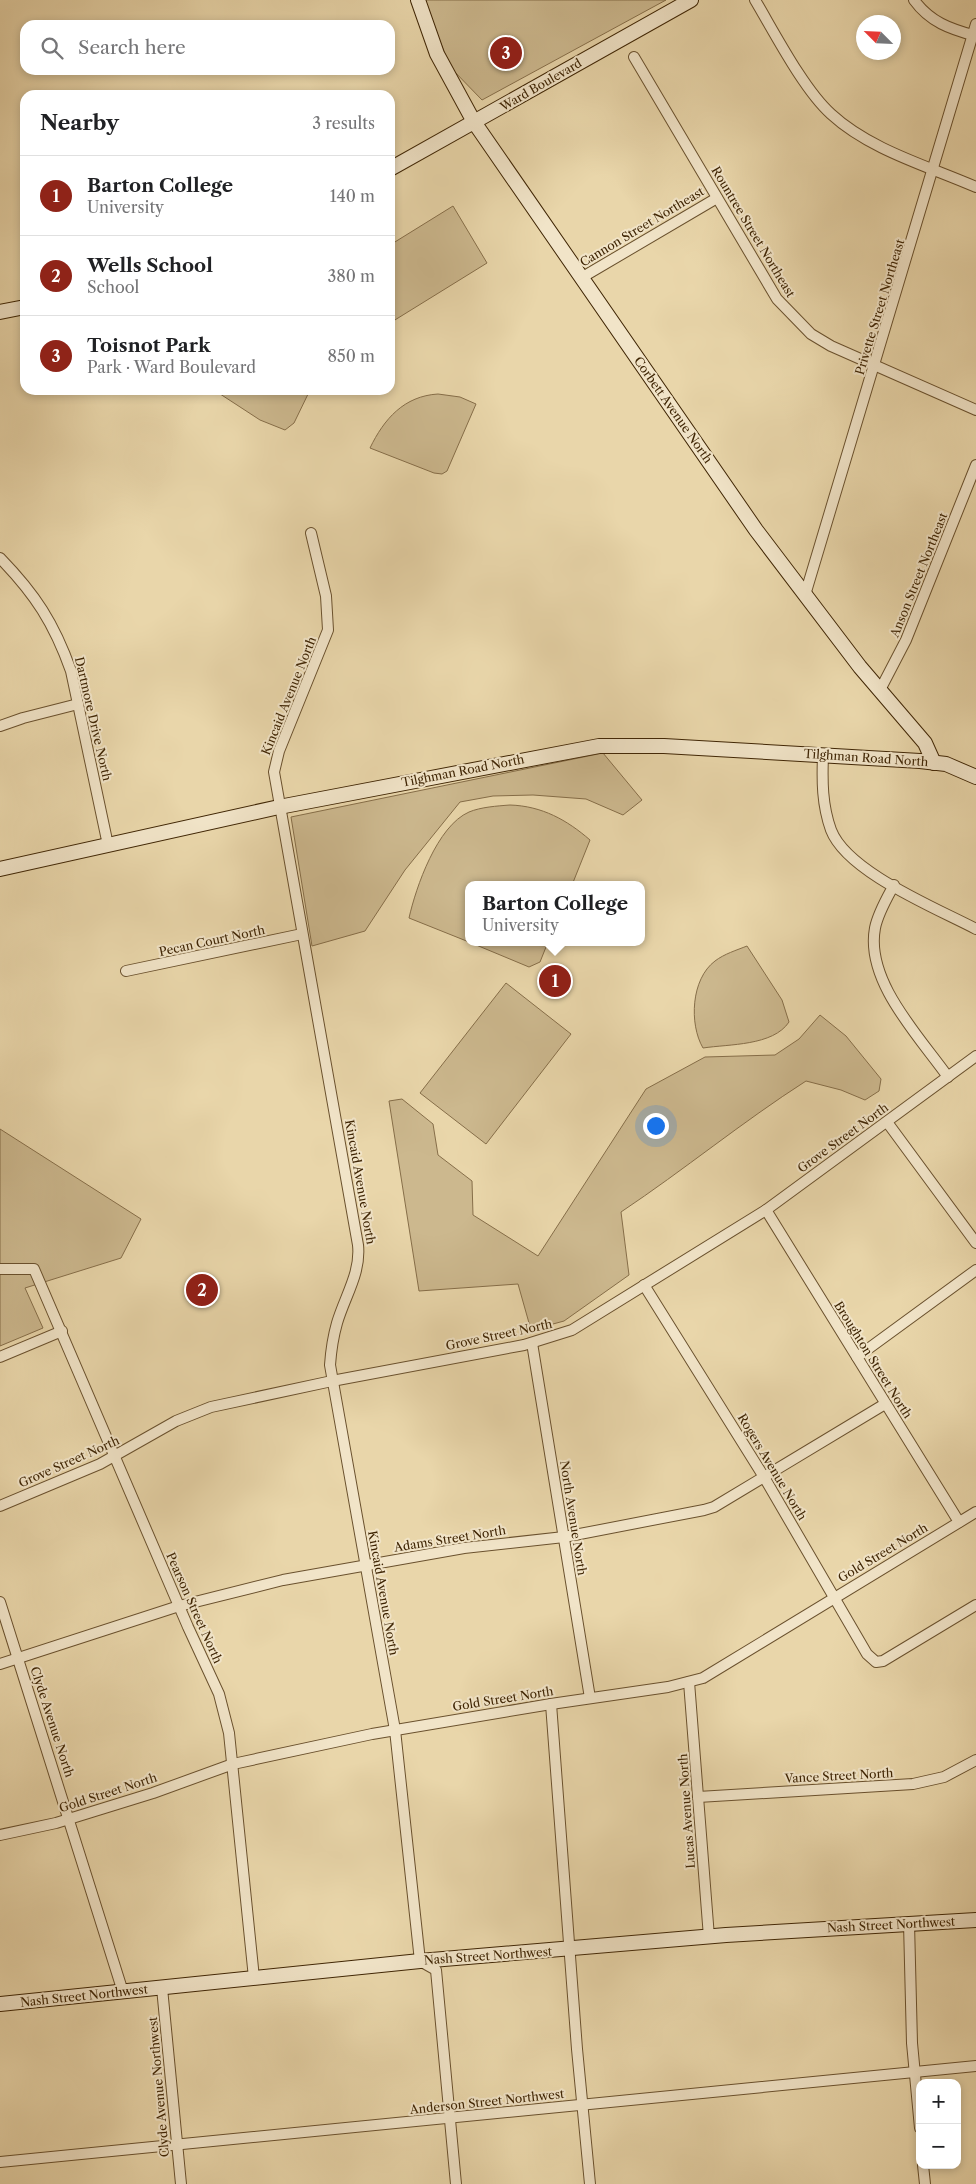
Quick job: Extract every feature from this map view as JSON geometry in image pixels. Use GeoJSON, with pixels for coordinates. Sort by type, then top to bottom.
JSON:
{"type":"FeatureCollection","features":[{"type":"Feature","properties":{"kind":"street","name":"Corbett Avenue North"},"geometry":{"type":"LineString","coordinates":[[418,0],[437,54],[474,122],[756,530],[880,690],[925,743],[934,763]]}},
{"type":"Feature","properties":{"kind":"street","name":"Ward Boulevard"},"geometry":{"type":"LineString","coordinates":[[395,166],[691,0]]}},
{"type":"Feature","properties":{"kind":"street"},"geometry":{"type":"LineString","coordinates":[[755,0],[808,86],[829,113],[857,134],[876,144],[976,187]]}},
{"type":"Feature","properties":{"kind":"street"},"geometry":{"type":"LineString","coordinates":[[914,0],[929,17],[939,24],[974,36]]}},
{"type":"Feature","properties":{"kind":"street","name":"Privette Street Northeast"},"geometry":{"type":"LineString","coordinates":[[805,595],[974,36],[976,24]]}},
{"type":"Feature","properties":{"kind":"street","name":"Rountree Street Northeast"},"geometry":{"type":"LineString","coordinates":[[634,57],[777,299],[801,325],[831,346],[976,410]]}},
{"type":"Feature","properties":{"kind":"street","name":"Cannon Street Northeast"},"geometry":{"type":"LineString","coordinates":[[581,278],[716,198]]}},
{"type":"Feature","properties":{"kind":"street"},"geometry":{"type":"LineString","coordinates":[[0,312],[20,308]]}},
{"type":"Feature","properties":{"kind":"street","name":"Anson Street Northeast"},"geometry":{"type":"LineString","coordinates":[[880,690],[906,640],[976,465]]}},
{"type":"Feature","properties":{"kind":"street","name":"Kincaid Avenue North"},"geometry":{"type":"LineString","coordinates":[[312,533],[326,596],[328,630],[275,764],[274,772],[360,1260],[337,1323],[332,1345],[332,1380],[394,1730],[420,1961]]}},
{"type":"Feature","properties":{"kind":"street","name":"Dartmore Drive North"},"geometry":{"type":"LineString","coordinates":[[0,558],[36,597],[50,622],[71,671],[108,846]]}},
{"type":"Feature","properties":{"kind":"street"},"geometry":{"type":"LineString","coordinates":[[0,726],[22,718],[78,704]]}},
{"type":"Feature","properties":{"kind":"street","name":"Tilghman Road North"},"geometry":{"type":"LineString","coordinates":[[0,869],[279,807],[599,746],[664,746],[934,763]]}},
{"type":"Feature","properties":{"kind":"street"},"geometry":{"type":"LineString","coordinates":[[823,755],[824,803],[832,831],[838,843],[861,867],[976,929]]}},
{"type":"Feature","properties":{"kind":"street"},"geometry":{"type":"LineString","coordinates":[[934,763],[946,764],[976,777]]}},
{"type":"Feature","properties":{"kind":"street"},"geometry":{"type":"LineString","coordinates":[[894,885],[875,929],[874,947],[878,970],[895,1003],[948,1077]]}},
{"type":"Feature","properties":{"kind":"street","name":"Pecan Court North"},"geometry":{"type":"LineString","coordinates":[[126,971],[302,934]]}},
{"type":"Feature","properties":{"kind":"street","name":"Grove Street North"},"geometry":{"type":"LineString","coordinates":[[0,1506],[116,1457],[158,1431],[206,1409],[332,1380],[532,1343],[572,1330],[766,1210],[976,1056]]}},
{"type":"Feature","properties":{"kind":"street"},"geometry":{"type":"LineString","coordinates":[[887,1122],[976,1243]]}},
{"type":"Feature","properties":{"kind":"street","name":"Broughton Street North"},"geometry":{"type":"LineString","coordinates":[[766,1210],[958,1522]]}},
{"type":"Feature","properties":{"kind":"street","name":"Pearson Street North"},"geometry":{"type":"LineString","coordinates":[[0,1269],[34,1269],[224,1707],[233,1764],[254,1978]]}},
{"type":"Feature","properties":{"kind":"street"},"geometry":{"type":"LineString","coordinates":[[857,1357],[976,1270]]}},
{"type":"Feature","properties":{"kind":"street","name":"Rogers Avenue North"},"geometry":{"type":"LineString","coordinates":[[644,1285],[764,1477],[868,1654],[876,1662],[883,1661],[976,1605]]}},
{"type":"Feature","properties":{"kind":"street"},"geometry":{"type":"LineString","coordinates":[[0,1357],[62,1331]]}},
{"type":"Feature","properties":{"kind":"street","name":"North Avenue North"},"geometry":{"type":"LineString","coordinates":[[532,1343],[590,1698]]}},
{"type":"Feature","properties":{"kind":"street","name":"Adams Street North"},"geometry":{"type":"LineString","coordinates":[[0,1664],[179,1606],[283,1580],[464,1548],[564,1537],[704,1510],[764,1477],[885,1404]]}},
{"type":"Feature","properties":{"kind":"street","name":"Gold Street North"},"geometry":{"type":"LineString","coordinates":[[0,1835],[69,1819],[153,1793],[233,1764],[394,1730],[689,1682],[718,1670],[976,1512]]}},
{"type":"Feature","properties":{"kind":"street","name":"Clyde Avenue North"},"geometry":{"type":"LineString","coordinates":[[0,1602],[124,1992]]}},
{"type":"Feature","properties":{"kind":"street","name":"Lucas Avenue North"},"geometry":{"type":"LineString","coordinates":[[689,1682],[709,1937]]}},
{"type":"Feature","properties":{"kind":"street"},"geometry":{"type":"LineString","coordinates":[[551,1704],[582,2105],[590,2184]]}},
{"type":"Feature","properties":{"kind":"street","name":"Vance Street North"},"geometry":{"type":"LineString","coordinates":[[698,1798],[913,1784],[944,1777],[976,1760]]}},
{"type":"Feature","properties":{"kind":"street","name":"Nash Street Northwest"},"geometry":{"type":"LineString","coordinates":[[0,2004],[420,1961],[571,1950],[709,1937],[976,1920]]}},
{"type":"Feature","properties":{"kind":"street"},"geometry":{"type":"LineString","coordinates":[[909,1923],[913,2072],[920,2124]]}},
{"type":"Feature","properties":{"kind":"street"},"geometry":{"type":"LineString","coordinates":[[420,1961],[436,1970],[456,2184]]}},
{"type":"Feature","properties":{"kind":"street","name":"Clyde Avenue Northwest"},"geometry":{"type":"LineString","coordinates":[[162,1988],[181,2184]]}},
{"type":"Feature","properties":{"kind":"street","name":"Anderson Street Northwest"},"geometry":{"type":"LineString","coordinates":[[0,2162],[976,2066]]}},
{"type":"Feature","properties":{"kind":"street"},"geometry":{"type":"LineString","coordinates":[[923,2169],[925,2184]]}},
{"type":"Feature","properties":{"kind":"shaded area"},"geometry":{"type":"Polygon","coordinates":[[[424,0],[666,0],[482,100],[450,67],[424,0]]]}},
{"type":"Feature","properties":{"kind":"shaded area"},"geometry":{"type":"Polygon","coordinates":[[[453,206],[487,263],[395,320],[395,242],[453,206]]]}},
{"type":"Feature","properties":{"kind":"shaded area"},"geometry":{"type":"Polygon","coordinates":[[[438,394],[460,397],[476,404],[447,471],[442,474],[434,473],[370,448],[382,428],[396,411],[415,399],[438,394]]]}},
{"type":"Feature","properties":{"kind":"shaded area"},"geometry":{"type":"Polygon","coordinates":[[[222,395],[308,395],[294,423],[285,430],[260,420],[222,395]]]}},
{"type":"Feature","properties":{"kind":"shaded area"},"geometry":{"type":"Polygon","coordinates":[[[603,753],[642,800],[623,815],[586,799],[533,795],[493,796],[460,802],[405,870],[365,931],[312,946],[291,817],[603,753]]]}},
{"type":"Feature","properties":{"kind":"shaded area"},"geometry":{"type":"Polygon","coordinates":[[[510,805],[543,811],[563,820],[590,840],[574,881],[465,881],[465,940],[409,918],[423,875],[447,830],[458,819],[469,812],[510,805]]]}},
{"type":"Feature","properties":{"kind":"shaded area"},"geometry":{"type":"Polygon","coordinates":[[[479,946],[546,946],[540,962],[529,967],[479,946]]]}},
{"type":"Feature","properties":{"kind":"shaded area"},"geometry":{"type":"Polygon","coordinates":[[[747,946],[782,1000],[789,1022],[782,1030],[762,1040],[703,1048],[694,1015],[697,990],[701,979],[715,961],[726,954],[747,946]]]}},
{"type":"Feature","properties":{"kind":"shaded area"},"geometry":{"type":"Polygon","coordinates":[[[506,983],[571,1034],[486,1144],[420,1093],[506,983]]]}},
{"type":"Feature","properties":{"kind":"shaded area"},"geometry":{"type":"Polygon","coordinates":[[[820,1015],[846,1036],[881,1079],[879,1091],[865,1100],[841,1090],[806,1081],[621,1212],[629,1275],[564,1321],[531,1330],[518,1284],[419,1291],[389,1101],[402,1099],[433,1124],[438,1155],[472,1181],[473,1215],[538,1256],[646,1089],[705,1057],[775,1055],[799,1039],[820,1015]]]}},
{"type":"Feature","properties":{"kind":"shaded area"},"geometry":{"type":"Polygon","coordinates":[[[0,1129],[141,1219],[121,1258],[25,1288],[43,1328],[0,1346],[0,1129]]]}},
{"type":"Feature","properties":{"kind":"place","name":"Toisnot Park"},"geometry":{"type":"Point","coordinates":[506,53]}},
{"type":"Feature","properties":{"kind":"place","name":"Barton College"},"geometry":{"type":"Point","coordinates":[555,981]}},
{"type":"Feature","properties":{"kind":"place","name":"Wells School"},"geometry":{"type":"Point","coordinates":[202,1290]}}]}
